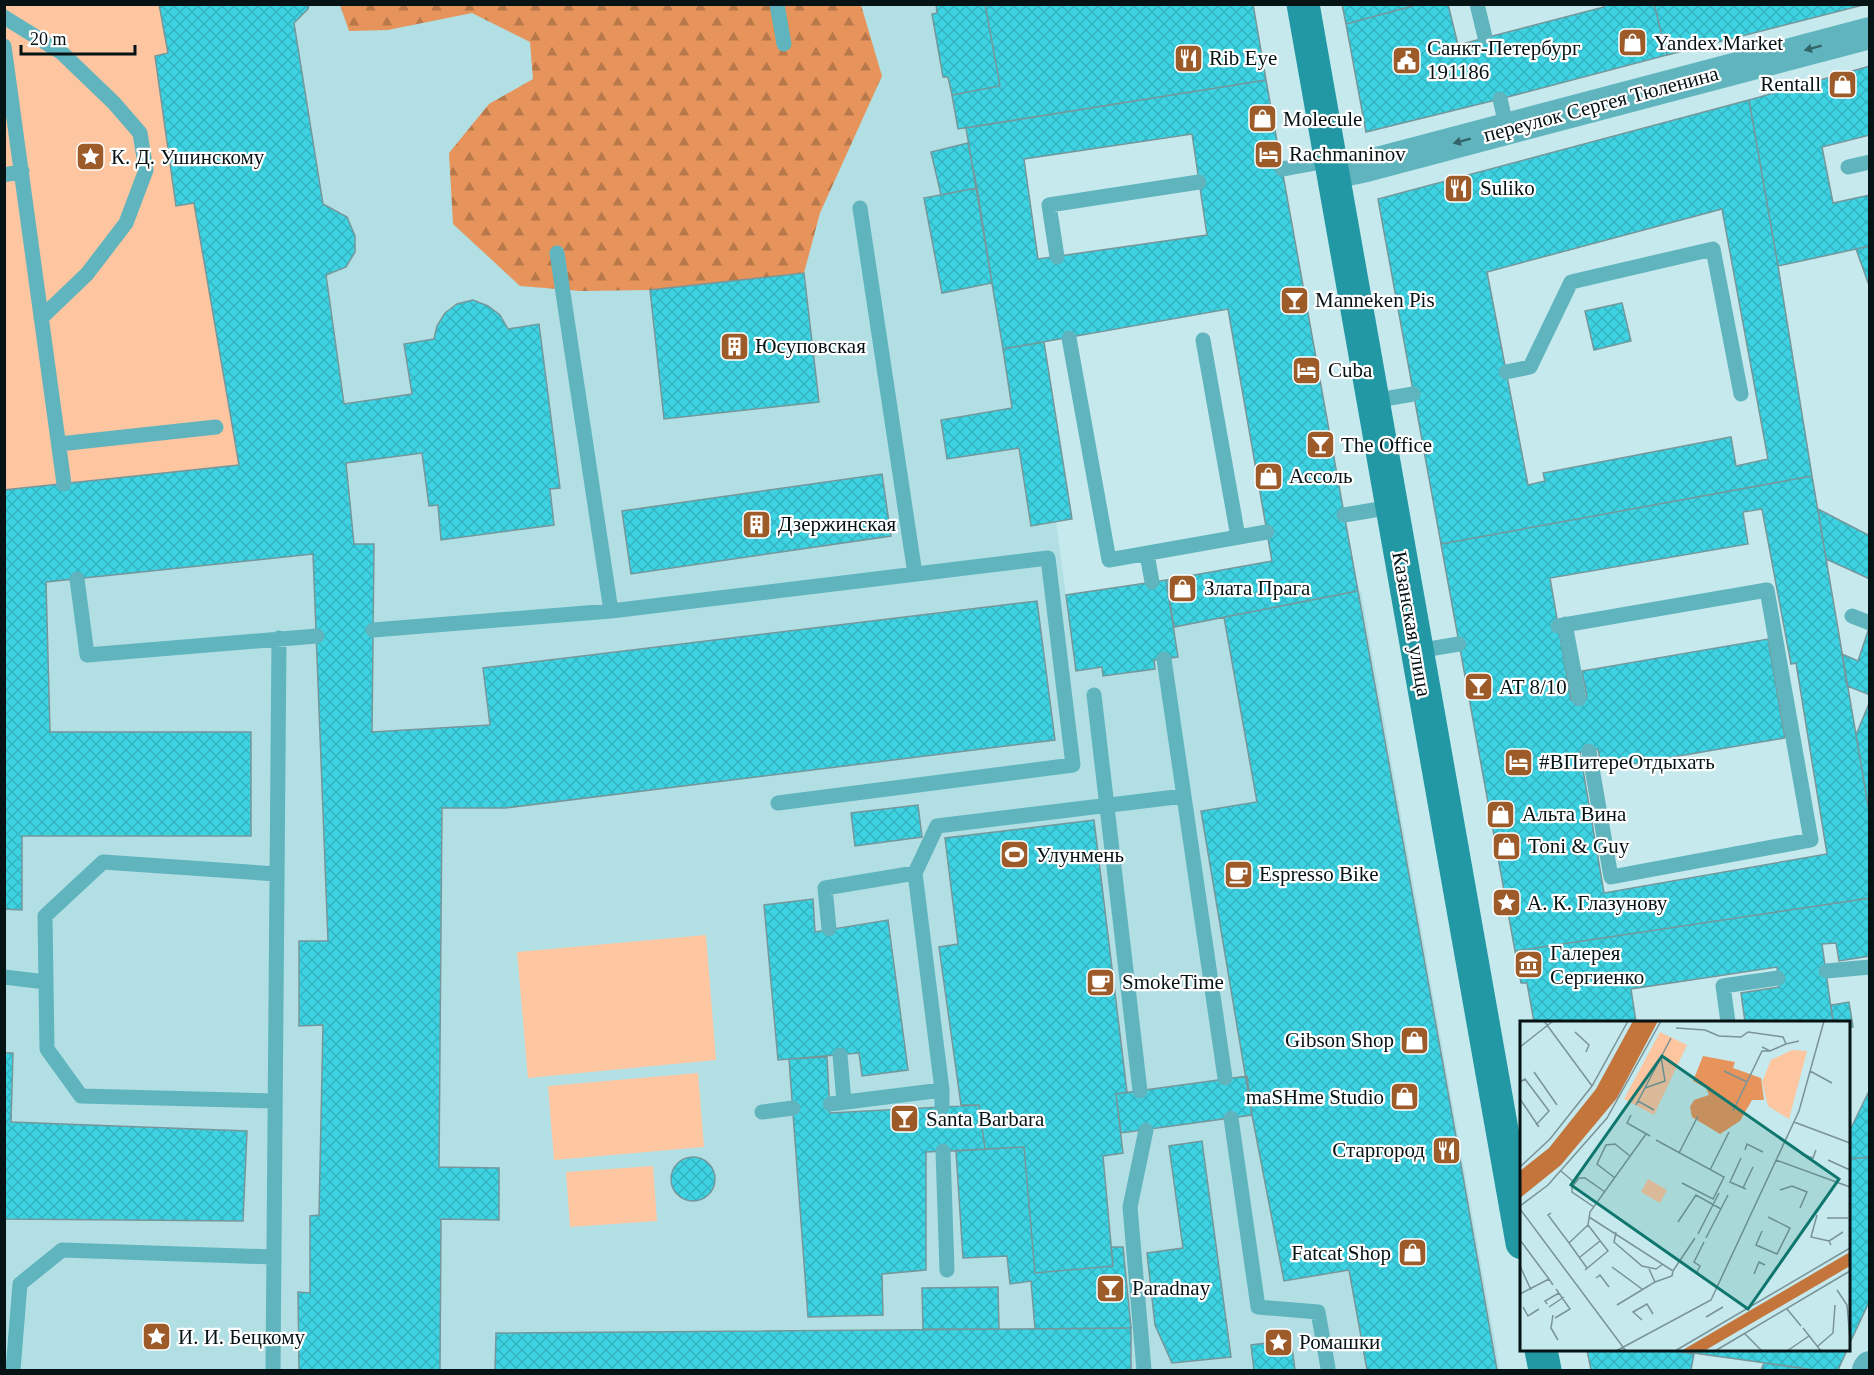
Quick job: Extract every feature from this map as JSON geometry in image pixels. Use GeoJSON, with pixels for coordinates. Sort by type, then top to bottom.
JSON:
{"type":"FeatureCollection","features":[{"type":"Feature","properties":{"kind":"street","name":"Казанская улица"},"geometry":{"type":"LineString","coordinates":[[1303,4],[1520,1237]]}},
{"type":"Feature","properties":{"kind":"street","name":"переулок Сергея Тюленина"},"geometry":{"type":"LineString","coordinates":[[1332,167],[1504,114],[1869,33]]}},
{"type":"Feature","properties":{"kind":"street"},"geometry":{"type":"LineString","coordinates":[[1541,1351],[1545,1371]]}},
{"type":"Feature","properties":{"kind":"lane"},"geometry":{"type":"LineString","coordinates":[[777,4],[784,44]]}},
{"type":"Feature","properties":{"kind":"lane"},"geometry":{"type":"LineString","coordinates":[[1478,5],[1485,38]]}},
{"type":"Feature","properties":{"kind":"lane"},"geometry":{"type":"LineString","coordinates":[[4,17],[62,53],[114,103],[140,134],[146,170],[126,223],[87,274],[41,318]]}},
{"type":"Feature","properties":{"kind":"lane"},"geometry":{"type":"LineString","coordinates":[[4,46],[64,484]]}},
{"type":"Feature","properties":{"kind":"lane"},"geometry":{"type":"LineString","coordinates":[[1848,167],[1869,162]]}},
{"type":"Feature","properties":{"kind":"lane"},"geometry":{"type":"LineString","coordinates":[[1282,169],[1332,167]]}},
{"type":"Feature","properties":{"kind":"lane"},"geometry":{"type":"LineString","coordinates":[[4,175],[22,171]]}},
{"type":"Feature","properties":{"kind":"lane"},"geometry":{"type":"LineString","coordinates":[[1057,257],[1049,206],[1199,182]]}},
{"type":"Feature","properties":{"kind":"lane"},"geometry":{"type":"LineString","coordinates":[[860,208],[915,574]]}},
{"type":"Feature","properties":{"kind":"lane"},"geometry":{"type":"LineString","coordinates":[[1506,372],[1530,368],[1571,282],[1713,249],[1741,394]]}},
{"type":"Feature","properties":{"kind":"lane"},"geometry":{"type":"LineString","coordinates":[[557,253],[611,611]]}},
{"type":"Feature","properties":{"kind":"lane"},"geometry":{"type":"LineString","coordinates":[[1069,338],[1109,560],[1267,532]]}},
{"type":"Feature","properties":{"kind":"lane"},"geometry":{"type":"LineString","coordinates":[[1203,340],[1239,537]]}},
{"type":"Feature","properties":{"kind":"lane"},"geometry":{"type":"LineString","coordinates":[[1373,401],[1413,394]]}},
{"type":"Feature","properties":{"kind":"lane"},"geometry":{"type":"LineString","coordinates":[[59,444],[216,427]]}},
{"type":"Feature","properties":{"kind":"lane"},"geometry":{"type":"LineString","coordinates":[[1344,515],[1392,507]]}},
{"type":"Feature","properties":{"kind":"lane"},"geometry":{"type":"LineString","coordinates":[[1148,554],[1152,582]]}},
{"type":"Feature","properties":{"kind":"lane"},"geometry":{"type":"LineString","coordinates":[[373,630],[611,611],[1048,558],[1073,765],[778,802]]}},
{"type":"Feature","properties":{"kind":"lane"},"geometry":{"type":"LineString","coordinates":[[77,579],[87,655],[317,636]]}},
{"type":"Feature","properties":{"kind":"lane"},"geometry":{"type":"LineString","coordinates":[[1579,699],[1561,625],[1767,590],[1811,840],[1611,877],[1589,751]]}},
{"type":"Feature","properties":{"kind":"lane"},"geometry":{"type":"LineString","coordinates":[[1852,616],[1869,623]]}},
{"type":"Feature","properties":{"kind":"lane"},"geometry":{"type":"LineString","coordinates":[[273,1371],[279,639]]}},
{"type":"Feature","properties":{"kind":"lane"},"geometry":{"type":"LineString","coordinates":[[1417,651],[1459,644]]}},
{"type":"Feature","properties":{"kind":"lane"},"geometry":{"type":"LineString","coordinates":[[1164,659],[1225,1078]]}},
{"type":"Feature","properties":{"kind":"lane"},"geometry":{"type":"LineString","coordinates":[[1094,695],[1140,1091]]}},
{"type":"Feature","properties":{"kind":"lane"},"geometry":{"type":"LineString","coordinates":[[942,1107],[942,1090],[915,873],[937,826],[1184,796]]}},
{"type":"Feature","properties":{"kind":"lane"},"geometry":{"type":"LineString","coordinates":[[275,1101],[81,1096],[47,1049],[45,916],[103,862],[278,874]]}},
{"type":"Feature","properties":{"kind":"lane"},"geometry":{"type":"LineString","coordinates":[[829,929],[825,888],[915,873]]}},
{"type":"Feature","properties":{"kind":"lane"},"geometry":{"type":"LineString","coordinates":[[1827,971],[1869,967]]}},
{"type":"Feature","properties":{"kind":"lane"},"geometry":{"type":"LineString","coordinates":[[4,977],[45,982]]}},
{"type":"Feature","properties":{"kind":"lane"},"geometry":{"type":"LineString","coordinates":[[1728,1021],[1723,986],[1778,978]]}},
{"type":"Feature","properties":{"kind":"lane"},"geometry":{"type":"LineString","coordinates":[[840,1055],[837,1103],[942,1090]]}},
{"type":"Feature","properties":{"kind":"lane"},"geometry":{"type":"LineString","coordinates":[[762,1112],[793,1108]]}},
{"type":"Feature","properties":{"kind":"lane"},"geometry":{"type":"LineString","coordinates":[[1231,1118],[1258,1307],[1318,1312],[1328,1368]]}},
{"type":"Feature","properties":{"kind":"lane"},"geometry":{"type":"LineString","coordinates":[[1144,1371],[1130,1207],[1146,1130]]}},
{"type":"Feature","properties":{"kind":"lane"},"geometry":{"type":"LineString","coordinates":[[943,1151],[947,1270]]}},
{"type":"Feature","properties":{"kind":"lane"},"geometry":{"type":"LineString","coordinates":[[13,1371],[10,1341],[20,1284],[62,1250],[273,1257]]}},
{"type":"Feature","properties":{"kind":"shaded area"},"geometry":{"type":"Polygon","coordinates":[[[4,5],[159,5],[168,53],[155,57],[176,205],[194,203],[239,465],[5,490],[4,5]]]}},
{"type":"Feature","properties":{"kind":"shaded area"},"geometry":{"type":"Polygon","coordinates":[[[5,5],[1253,5],[1266,80],[966,128],[968,143],[931,152],[941,195],[924,198],[942,292],[992,283],[1003,348],[1044,342],[1072,519],[1056,522],[1066,595],[1166,580],[1174,627],[1361,591],[1500,1370],[5,1370],[5,5]]]}},
{"type":"Feature","properties":{"kind":"shaded area"},"geometry":{"type":"Polygon","coordinates":[[[706,935],[716,1060],[528,1078],[517,952],[706,935]]]}},
{"type":"Feature","properties":{"kind":"shaded area"},"geometry":{"type":"Polygon","coordinates":[[[698,1073],[704,1147],[554,1160],[548,1086],[698,1073]]]}},
{"type":"Feature","properties":{"kind":"shaded area"},"geometry":{"type":"Polygon","coordinates":[[[653,1166],[657,1221],[570,1227],[566,1172],[653,1166]]]}},
{"type":"Feature","properties":{"kind":"green space"},"geometry":{"type":"Polygon","coordinates":[[[340,5],[861,5],[882,76],[820,213],[804,273],[650,290],[581,291],[520,286],[453,224],[449,153],[489,104],[533,79],[530,42],[472,13],[388,30],[349,31],[340,5]]]}},
{"type":"Feature","properties":{"kind":"building"},"geometry":{"type":"Polygon","coordinates":[[[159,4],[309,4],[308,9],[294,23],[323,204],[347,217],[355,236],[355,252],[346,267],[326,275],[344,404],[412,394],[404,344],[434,339],[437,326],[445,313],[457,304],[473,300],[488,306],[500,315],[508,329],[539,324],[560,488],[550,489],[554,525],[441,540],[438,505],[429,506],[422,453],[346,463],[354,544],[374,544],[372,732],[490,725],[483,668],[1037,601],[1055,740],[505,808],[442,808],[439,1167],[499,1168],[499,1220],[441,1219],[440,1370],[299,1370],[298,1292],[310,1293],[310,1216],[319,1215],[323,1025],[299,1026],[299,941],[328,941],[313,554],[46,582],[50,732],[251,732],[251,836],[22,836],[22,910],[4,909],[4,490],[239,465],[194,203],[176,206],[155,56],[168,53],[159,4]]]}},
{"type":"Feature","properties":{"kind":"building"},"geometry":{"type":"Polygon","coordinates":[[[936,4],[985,4],[1000,86],[952,95],[948,77],[943,77],[932,14],[937,13],[936,4]]]}},
{"type":"Feature","properties":{"kind":"building"},"geometry":{"type":"Polygon","coordinates":[[[985,4],[1253,4],[1266,80],[958,129],[952,95],[1000,86],[985,4]]]}},
{"type":"Feature","properties":{"kind":"building"},"geometry":{"type":"Polygon","coordinates":[[[1342,4],[1420,4],[1346,24],[1342,4]]]}},
{"type":"Feature","properties":{"kind":"building"},"geometry":{"type":"Polygon","coordinates":[[[1420,4],[1448,4],[1458,45],[1604,7],[1603,4],[1654,4],[1667,55],[1366,132],[1346,24],[1420,4]]]}},
{"type":"Feature","properties":{"kind":"building"},"geometry":{"type":"Polygon","coordinates":[[[1654,4],[1867,4],[1667,55],[1654,4]]]}},
{"type":"Feature","properties":{"kind":"building"},"geometry":{"type":"Polygon","coordinates":[[[1870,66],[1870,135],[1822,147],[1833,203],[1870,195],[1870,246],[1778,266],[1749,100],[1870,66]]]}},
{"type":"Feature","properties":{"kind":"building"},"geometry":{"type":"Polygon","coordinates":[[[1266,80],[1358,591],[1174,627],[1166,580],[1272,561],[1228,309],[1003,349],[966,128],[1266,80]],[[1192,134],[1024,159],[1038,259],[1207,235],[1192,134]]]}},
{"type":"Feature","properties":{"kind":"building"},"geometry":{"type":"Polygon","coordinates":[[[1749,100],[1812,476],[1441,544],[1378,199],[1749,100]],[[1722,209],[1487,272],[1528,485],[1545,481],[1543,473],[1731,437],[1736,466],[1768,459],[1722,209]]]}},
{"type":"Feature","properties":{"kind":"building"},"geometry":{"type":"Polygon","coordinates":[[[968,143],[977,188],[941,195],[931,152],[968,143]]]}},
{"type":"Feature","properties":{"kind":"building"},"geometry":{"type":"Polygon","coordinates":[[[977,188],[992,283],[942,293],[924,198],[977,188]]]}},
{"type":"Feature","properties":{"kind":"building"},"geometry":{"type":"Polygon","coordinates":[[[1870,246],[1870,288],[1856,249],[1870,246]]]}},
{"type":"Feature","properties":{"kind":"building","name":"Юсуповская"},"geometry":{"type":"Polygon","coordinates":[[[804,273],[819,402],[664,419],[650,290],[804,273]]]}},
{"type":"Feature","properties":{"kind":"building"},"geometry":{"type":"Polygon","coordinates":[[[1622,303],[1631,341],[1594,350],[1585,311],[1622,303]]]}},
{"type":"Feature","properties":{"kind":"building"},"geometry":{"type":"Polygon","coordinates":[[[1044,342],[1072,519],[1031,526],[1019,448],[947,459],[941,420],[1012,408],[1003,349],[1044,342]]]}},
{"type":"Feature","properties":{"kind":"building","name":"Дзержинская"},"geometry":{"type":"Polygon","coordinates":[[[882,474],[891,536],[631,574],[622,511],[882,474]]]}},
{"type":"Feature","properties":{"kind":"building"},"geometry":{"type":"Polygon","coordinates":[[[1812,476],[1870,817],[1870,898],[1515,951],[1441,544],[1812,476]],[[1762,509],[1743,512],[1748,544],[1550,578],[1571,700],[1587,697],[1582,671],[1768,639],[1785,738],[1602,769],[1598,749],[1580,752],[1604,893],[1827,854],[1796,663],[1791,664],[1762,509]]]}},
{"type":"Feature","properties":{"kind":"building"},"geometry":{"type":"Polygon","coordinates":[[[1818,509],[1870,536],[1870,579],[1826,559],[1818,509]]]}},
{"type":"Feature","properties":{"kind":"building"},"geometry":{"type":"Polygon","coordinates":[[[1166,580],[1178,657],[1154,660],[1155,669],[1103,676],[1102,667],[1076,671],[1066,595],[1166,580]]]}},
{"type":"Feature","properties":{"kind":"building"},"geometry":{"type":"Polygon","coordinates":[[[1358,591],[1497,1370],[1367,1370],[1349,1270],[1284,1281],[1252,1115],[1201,811],[1257,802],[1224,617],[1358,591]]]}},
{"type":"Feature","properties":{"kind":"building"},"geometry":{"type":"Polygon","coordinates":[[[1870,625],[1870,695],[1847,686],[1842,654],[1858,661],[1870,625]]]}},
{"type":"Feature","properties":{"kind":"building"},"geometry":{"type":"Polygon","coordinates":[[[1870,701],[1870,817],[1856,735],[1870,701]]]}},
{"type":"Feature","properties":{"kind":"building"},"geometry":{"type":"Polygon","coordinates":[[[918,805],[922,837],[855,846],[851,813],[918,805]]]}},
{"type":"Feature","properties":{"kind":"building"},"geometry":{"type":"Polygon","coordinates":[[[1094,820],[1127,1092],[1116,1094],[1123,1153],[1103,1156],[1113,1266],[1035,1273],[1024,1147],[985,1149],[979,1105],[961,1105],[939,947],[958,944],[945,838],[1094,820]]]}},
{"type":"Feature","properties":{"kind":"building"},"geometry":{"type":"Polygon","coordinates":[[[1870,898],[1870,956],[1839,961],[1836,943],[1822,944],[1833,1021],[1745,1021],[1741,993],[1779,987],[1777,967],[1631,989],[1636,1021],[1534,1021],[1527,983],[1521,983],[1515,951],[1870,898]]]}},
{"type":"Feature","properties":{"kind":"building"},"geometry":{"type":"Polygon","coordinates":[[[813,899],[815,932],[888,920],[908,1070],[862,1076],[859,1053],[778,1060],[764,905],[813,899]]]}},
{"type":"Feature","properties":{"kind":"building"},"geometry":{"type":"Polygon","coordinates":[[[1849,1002],[1853,1027],[1850,1028],[1850,1021],[1833,1021],[1831,1005],[1849,1002]]]}},
{"type":"Feature","properties":{"kind":"building"},"geometry":{"type":"Polygon","coordinates":[[[4,1053],[13,1053],[11,1122],[247,1131],[243,1221],[4,1219],[4,1053]]]}},
{"type":"Feature","properties":{"kind":"building"},"geometry":{"type":"Polygon","coordinates":[[[827,1057],[830,1113],[979,1105],[985,1149],[926,1152],[926,1270],[882,1274],[883,1315],[808,1317],[789,1059],[827,1057]]]}},
{"type":"Feature","properties":{"kind":"building"},"geometry":{"type":"Polygon","coordinates":[[[1247,1076],[1252,1115],[1121,1133],[1116,1094],[1247,1076]]]}},
{"type":"Feature","properties":{"kind":"building"},"geometry":{"type":"Polygon","coordinates":[[[1870,1089],[1870,1157],[1850,1159],[1850,1130],[1870,1089]]]}},
{"type":"Feature","properties":{"kind":"building"},"geometry":{"type":"Polygon","coordinates":[[[1202,1141],[1231,1357],[1172,1363],[1155,1325],[1147,1253],[1183,1248],[1169,1146],[1202,1141]]]}},
{"type":"Feature","properties":{"kind":"building"},"geometry":{"type":"Polygon","coordinates":[[[1024,1147],[1035,1273],[1113,1266],[1111,1247],[1123,1247],[1131,1328],[1035,1329],[1031,1281],[1010,1284],[1007,1256],[963,1258],[956,1151],[1024,1147]]]}},
{"type":"Feature","properties":{"kind":"building"},"geometry":{"type":"Polygon","coordinates":[[[693,1157],[708,1164],[715,1179],[708,1194],[693,1201],[678,1194],[671,1179],[678,1164],[693,1157]]]}},
{"type":"Feature","properties":{"kind":"building"},"geometry":{"type":"Polygon","coordinates":[[[1870,1157],[1870,1300],[1850,1343],[1850,1159],[1870,1157]]]}},
{"type":"Feature","properties":{"kind":"building"},"geometry":{"type":"Polygon","coordinates":[[[998,1287],[999,1329],[923,1329],[922,1288],[998,1287]]]}},
{"type":"Feature","properties":{"kind":"building"},"geometry":{"type":"Polygon","coordinates":[[[1131,1328],[1131,1370],[495,1370],[496,1333],[1131,1328]]]}},
{"type":"Feature","properties":{"kind":"building"},"geometry":{"type":"Polygon","coordinates":[[[1291,1340],[1295,1370],[1254,1370],[1251,1345],[1291,1340]]]}},
{"type":"Feature","properties":{"kind":"building"},"geometry":{"type":"Polygon","coordinates":[[[1587,1351],[1675,1351],[1694,1354],[1691,1370],[1591,1370],[1587,1351]]]}},
{"type":"Feature","properties":{"kind":"building"},"geometry":{"type":"Polygon","coordinates":[[[1679,1351],[1847,1351],[1838,1370],[1815,1370],[1679,1351]]]}},
{"type":"Feature","properties":{"kind":"building"},"geometry":{"type":"Polygon","coordinates":[[[1764,1363],[1815,1370],[1761,1370],[1764,1363]]]}},
{"type":"Feature","properties":{"kind":"place","name":"Yandex.Market"},"geometry":{"type":"Point","coordinates":[1633,43]}},
{"type":"Feature","properties":{"kind":"place","name":"Rib Eye"},"geometry":{"type":"Point","coordinates":[1188,58]}},
{"type":"Feature","properties":{"kind":"place","name":"Санкт-Петербург 191186"},"geometry":{"type":"Point","coordinates":[1406,60]}},
{"type":"Feature","properties":{"kind":"place","name":"Rentall"},"geometry":{"type":"Point","coordinates":[1842,84]}},
{"type":"Feature","properties":{"kind":"place","name":"Molecule"},"geometry":{"type":"Point","coordinates":[1262,119]}},
{"type":"Feature","properties":{"kind":"place","name":"Rachmaninov"},"geometry":{"type":"Point","coordinates":[1268,154]}},
{"type":"Feature","properties":{"kind":"place","name":"К. Д. Ушинскому"},"geometry":{"type":"Point","coordinates":[90,157]}},
{"type":"Feature","properties":{"kind":"place","name":"Suliko"},"geometry":{"type":"Point","coordinates":[1459,188]}},
{"type":"Feature","properties":{"kind":"place","name":"Manneken Pis"},"geometry":{"type":"Point","coordinates":[1294,300]}},
{"type":"Feature","properties":{"kind":"place","name":"Юсуповская"},"geometry":{"type":"Point","coordinates":[734,346]}},
{"type":"Feature","properties":{"kind":"place","name":"Cuba"},"geometry":{"type":"Point","coordinates":[1307,370]}},
{"type":"Feature","properties":{"kind":"place","name":"The Office"},"geometry":{"type":"Point","coordinates":[1320,445]}},
{"type":"Feature","properties":{"kind":"place","name":"Ассоль"},"geometry":{"type":"Point","coordinates":[1268,476]}},
{"type":"Feature","properties":{"kind":"place","name":"Дзержинская"},"geometry":{"type":"Point","coordinates":[757,524]}},
{"type":"Feature","properties":{"kind":"place","name":"Злата Прага"},"geometry":{"type":"Point","coordinates":[1183,588]}},
{"type":"Feature","properties":{"kind":"place","name":"AT 8/10"},"geometry":{"type":"Point","coordinates":[1478,687]}},
{"type":"Feature","properties":{"kind":"place","name":"#ВПитереОтдыхать"},"geometry":{"type":"Point","coordinates":[1518,762]}},
{"type":"Feature","properties":{"kind":"place","name":"Альта Вина"},"geometry":{"type":"Point","coordinates":[1501,814]}},
{"type":"Feature","properties":{"kind":"place","name":"Toni & Guy"},"geometry":{"type":"Point","coordinates":[1507,846]}},
{"type":"Feature","properties":{"kind":"place","name":"Улунмень"},"geometry":{"type":"Point","coordinates":[1015,855]}},
{"type":"Feature","properties":{"kind":"place","name":"Espresso Bike"},"geometry":{"type":"Point","coordinates":[1238,874]}},
{"type":"Feature","properties":{"kind":"place","name":"А. К. Глазунову"},"geometry":{"type":"Point","coordinates":[1506,903]}},
{"type":"Feature","properties":{"kind":"place","name":"Галерея Сергиенко"},"geometry":{"type":"Point","coordinates":[1529,965]}},
{"type":"Feature","properties":{"kind":"place","name":"SmokeTime"},"geometry":{"type":"Point","coordinates":[1101,982]}},
{"type":"Feature","properties":{"kind":"place","name":"Gibson Shop"},"geometry":{"type":"Point","coordinates":[1415,1040]}},
{"type":"Feature","properties":{"kind":"place","name":"maSHme Studio"},"geometry":{"type":"Point","coordinates":[1405,1097]}},
{"type":"Feature","properties":{"kind":"place","name":"Santa Barbara"},"geometry":{"type":"Point","coordinates":[905,1119]}},
{"type":"Feature","properties":{"kind":"place","name":"Старгород"},"geometry":{"type":"Point","coordinates":[1446,1150]}},
{"type":"Feature","properties":{"kind":"place","name":"Fatcat Shop"},"geometry":{"type":"Point","coordinates":[1412,1253]}},
{"type":"Feature","properties":{"kind":"place","name":"Paradnay"},"geometry":{"type":"Point","coordinates":[1111,1288]}},
{"type":"Feature","properties":{"kind":"place","name":"И. И. Бецкому"},"geometry":{"type":"Point","coordinates":[157,1337]}},
{"type":"Feature","properties":{"kind":"place","name":"Ромашки"},"geometry":{"type":"Point","coordinates":[1278,1342]}}]}
